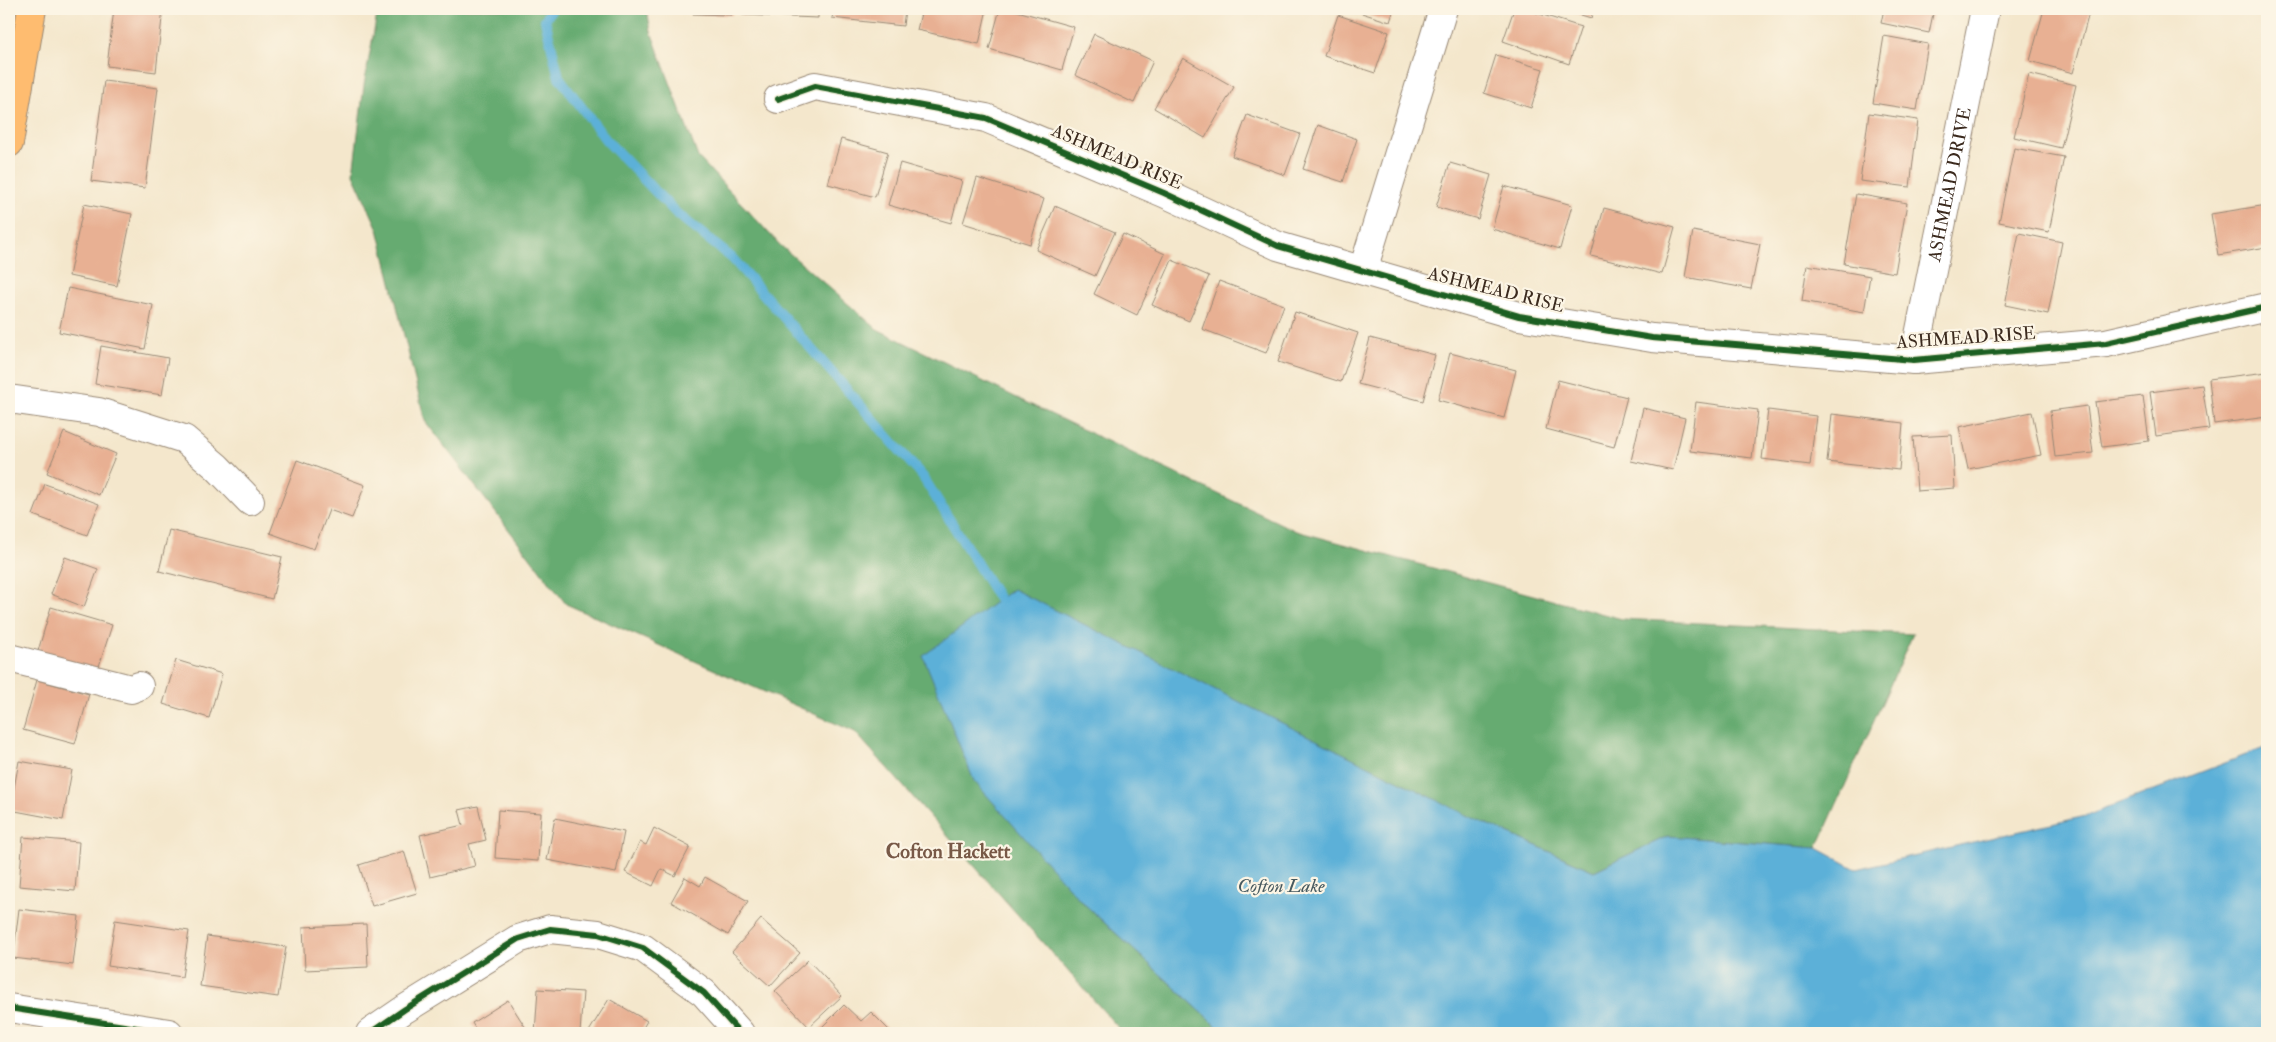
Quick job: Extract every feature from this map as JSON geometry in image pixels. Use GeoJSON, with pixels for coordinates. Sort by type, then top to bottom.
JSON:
{"type":"FeatureCollection","features":[{"type":"Feature","properties":{"kind":"main road"},"geometry":{"type":"LineString","coordinates":[[9,143],[32,9]]}},
{"type":"Feature","properties":{"kind":"street"},"geometry":{"type":"LineString","coordinates":[[1363,270],[1443,9]]}},
{"type":"Feature","properties":{"kind":"street","name":"ASHMEAD DRIVE"},"geometry":{"type":"LineString","coordinates":[[1914,360],[1985,9]]}},
{"type":"Feature","properties":{"kind":"street","name":"ASHMEAD RISE"},"geometry":{"type":"LineString","coordinates":[[778,99],[815,86],[986,118],[1164,193],[1278,246],[1520,316],[1652,338],[1914,360],[2106,343],[2267,307]]}},
{"type":"Feature","properties":{"kind":"street"},"geometry":{"type":"LineString","coordinates":[[9,399],[100,412],[184,440],[217,467],[250,501]]}},
{"type":"Feature","properties":{"kind":"street"},"geometry":{"type":"LineString","coordinates":[[9,658],[131,689],[139,686]]}},
{"type":"Feature","properties":{"kind":"street"},"geometry":{"type":"LineString","coordinates":[[370,1033],[518,939],[550,929],[598,934],[643,948],[704,993],[740,1033]]}},
{"type":"Feature","properties":{"kind":"street"},"geometry":{"type":"LineString","coordinates":[[9,1008],[169,1033]]}},
{"type":"Feature","properties":{"kind":"green space"},"geometry":{"type":"Polygon","coordinates":[[[9,9],[17,9],[9,58],[9,9]]]}},
{"type":"Feature","properties":{"kind":"green space"},"geometry":{"type":"Polygon","coordinates":[[[378,9],[647,9],[651,32],[698,157],[780,245],[877,329],[1296,531],[1622,619],[1913,634],[1817,848],[1668,836],[1594,871],[1475,819],[1081,901],[1224,1033],[1123,1033],[855,732],[566,604],[425,421],[378,229],[353,174],[364,85],[378,9]]]}},
{"type":"Feature","properties":{"kind":"water","name":"Cofton Lake"},"geometry":{"type":"Polygon","coordinates":[[[1013,589],[1475,819],[1594,871],[1668,836],[1817,848],[1856,869],[2086,816],[2267,747],[2267,1033],[1224,1033],[1081,901],[974,781],[923,656],[1013,589]]]}},
{"type":"Feature","properties":{"kind":"building"},"geometry":{"type":"Polygon","coordinates":[[[114,9],[163,9],[156,72],[107,66],[114,9]]]}},
{"type":"Feature","properties":{"kind":"building"},"geometry":{"type":"Polygon","coordinates":[[[693,9],[733,9],[732,15],[693,14],[693,9]]]}},
{"type":"Feature","properties":{"kind":"building"},"geometry":{"type":"Polygon","coordinates":[[[742,9],[818,9],[818,18],[742,15],[742,9]]]}},
{"type":"Feature","properties":{"kind":"building"},"geometry":{"type":"Polygon","coordinates":[[[834,9],[905,9],[903,26],[832,18],[834,9]]]}},
{"type":"Feature","properties":{"kind":"building"},"geometry":{"type":"Polygon","coordinates":[[[922,9],[987,9],[979,44],[917,30],[922,9]]]}},
{"type":"Feature","properties":{"kind":"building"},"geometry":{"type":"Polygon","coordinates":[[[1000,9],[1010,9],[1074,27],[1062,70],[989,49],[1000,9]]]}},
{"type":"Feature","properties":{"kind":"building"},"geometry":{"type":"Polygon","coordinates":[[[1349,9],[1394,9],[1390,22],[1349,9]]]}},
{"type":"Feature","properties":{"kind":"building"},"geometry":{"type":"Polygon","coordinates":[[[1514,9],[1524,9],[1581,27],[1569,64],[1503,41],[1514,9]]]}},
{"type":"Feature","properties":{"kind":"building"},"geometry":{"type":"Polygon","coordinates":[[[1561,9],[1594,9],[1591,18],[1561,9]]]}},
{"type":"Feature","properties":{"kind":"building"},"geometry":{"type":"Polygon","coordinates":[[[1884,9],[1934,9],[1929,33],[1881,23],[1884,9]]]}},
{"type":"Feature","properties":{"kind":"building"},"geometry":{"type":"Polygon","coordinates":[[[2044,9],[2090,9],[2073,73],[2030,61],[2044,9]]]}},
{"type":"Feature","properties":{"kind":"building"},"geometry":{"type":"Polygon","coordinates":[[[1338,15],[1389,32],[1375,73],[1324,56],[1338,15]]]}},
{"type":"Feature","properties":{"kind":"building"},"geometry":{"type":"Polygon","coordinates":[[[1094,34],[1153,61],[1134,103],[1075,75],[1094,34]]]}},
{"type":"Feature","properties":{"kind":"building"},"geometry":{"type":"Polygon","coordinates":[[[1884,36],[1928,44],[1917,110],[1873,103],[1884,36]]]}},
{"type":"Feature","properties":{"kind":"building"},"geometry":{"type":"Polygon","coordinates":[[[1496,55],[1543,69],[1531,108],[1484,93],[1496,55]]]}},
{"type":"Feature","properties":{"kind":"building"},"geometry":{"type":"Polygon","coordinates":[[[1183,58],[1234,87],[1205,138],[1154,108],[1183,58]]]}},
{"type":"Feature","properties":{"kind":"building"},"geometry":{"type":"Polygon","coordinates":[[[2029,74],[2076,85],[2061,148],[2014,137],[2029,74]]]}},
{"type":"Feature","properties":{"kind":"building"},"geometry":{"type":"Polygon","coordinates":[[[104,81],[158,88],[145,188],[91,181],[104,81]]]}},
{"type":"Feature","properties":{"kind":"building"},"geometry":{"type":"Polygon","coordinates":[[[1869,113],[1918,120],[1910,187],[1860,181],[1869,113]]]}},
{"type":"Feature","properties":{"kind":"building"},"geometry":{"type":"Polygon","coordinates":[[[1247,115],[1300,134],[1285,175],[1232,156],[1247,115]]]}},
{"type":"Feature","properties":{"kind":"building"},"geometry":{"type":"Polygon","coordinates":[[[1318,125],[1357,139],[1343,182],[1303,169],[1318,125]]]}},
{"type":"Feature","properties":{"kind":"building"},"geometry":{"type":"Polygon","coordinates":[[[841,139],[888,152],[875,197],[828,184],[841,139]]]}},
{"type":"Feature","properties":{"kind":"building"},"geometry":{"type":"Polygon","coordinates":[[[2014,148],[2064,157],[2049,232],[1999,222],[2014,148]]]}},
{"type":"Feature","properties":{"kind":"building"},"geometry":{"type":"Polygon","coordinates":[[[900,163],[962,181],[951,223],[888,205],[900,163]]]}},
{"type":"Feature","properties":{"kind":"building"},"geometry":{"type":"Polygon","coordinates":[[[1450,163],[1491,175],[1478,219],[1436,207],[1450,163]]]}},
{"type":"Feature","properties":{"kind":"building"},"geometry":{"type":"Polygon","coordinates":[[[977,178],[1044,199],[1030,244],[963,223],[977,178]]]}},
{"type":"Feature","properties":{"kind":"building"},"geometry":{"type":"Polygon","coordinates":[[[1504,186],[1572,205],[1560,249],[1492,229],[1504,186]]]}},
{"type":"Feature","properties":{"kind":"building"},"geometry":{"type":"Polygon","coordinates":[[[1856,194],[1907,203],[1895,273],[1844,264],[1856,194]]]}},
{"type":"Feature","properties":{"kind":"building"},"geometry":{"type":"Polygon","coordinates":[[[84,204],[132,214],[117,286],[69,276],[84,204]]]}},
{"type":"Feature","properties":{"kind":"building"},"geometry":{"type":"Polygon","coordinates":[[[2267,205],[2267,247],[2218,255],[2211,214],[2267,205]]]}},
{"type":"Feature","properties":{"kind":"building"},"geometry":{"type":"Polygon","coordinates":[[[1055,206],[1115,232],[1095,276],[1036,250],[1055,206]]]}},
{"type":"Feature","properties":{"kind":"building"},"geometry":{"type":"Polygon","coordinates":[[[1604,208],[1675,227],[1662,274],[1591,256],[1604,208]]]}},
{"type":"Feature","properties":{"kind":"building"},"geometry":{"type":"Polygon","coordinates":[[[1693,231],[1760,244],[1751,289],[1685,277],[1693,231]]]}},
{"type":"Feature","properties":{"kind":"building"},"geometry":{"type":"Polygon","coordinates":[[[2019,233],[2062,242],[2048,314],[2005,305],[2019,233]]]}},
{"type":"Feature","properties":{"kind":"building"},"geometry":{"type":"Polygon","coordinates":[[[1123,234],[1165,254],[1137,315],[1094,294],[1123,234]]]}},
{"type":"Feature","properties":{"kind":"building"},"geometry":{"type":"Polygon","coordinates":[[[1172,260],[1209,276],[1189,321],[1152,305],[1172,260]]]}},
{"type":"Feature","properties":{"kind":"building"},"geometry":{"type":"Polygon","coordinates":[[[1807,265],[1870,276],[1864,312],[1802,301],[1807,265]]]}},
{"type":"Feature","properties":{"kind":"building"},"geometry":{"type":"Polygon","coordinates":[[[1219,281],[1284,305],[1266,353],[1202,329],[1219,281]]]}},
{"type":"Feature","properties":{"kind":"building"},"geometry":{"type":"Polygon","coordinates":[[[68,288],[153,305],[145,349],[59,332],[68,288]]]}},
{"type":"Feature","properties":{"kind":"building"},"geometry":{"type":"Polygon","coordinates":[[[1295,312],[1358,333],[1341,382],[1278,362],[1295,312]]]}},
{"type":"Feature","properties":{"kind":"building"},"geometry":{"type":"Polygon","coordinates":[[[1370,338],[1435,355],[1423,401],[1358,384],[1370,338]]]}},
{"type":"Feature","properties":{"kind":"building"},"geometry":{"type":"Polygon","coordinates":[[[101,346],[168,358],[162,395],[95,384],[101,346]]]}},
{"type":"Feature","properties":{"kind":"building"},"geometry":{"type":"Polygon","coordinates":[[[1450,353],[1516,370],[1504,418],[1438,400],[1450,353]]]}},
{"type":"Feature","properties":{"kind":"building"},"geometry":{"type":"Polygon","coordinates":[[[2267,372],[2267,417],[2214,424],[2209,379],[2267,372]]]}},
{"type":"Feature","properties":{"kind":"building"},"geometry":{"type":"Polygon","coordinates":[[[1558,380],[1627,397],[1614,447],[1546,429],[1558,380]]]}},
{"type":"Feature","properties":{"kind":"building"},"geometry":{"type":"Polygon","coordinates":[[[2202,385],[2209,429],[2156,436],[2150,392],[2202,385]]]}},
{"type":"Feature","properties":{"kind":"building"},"geometry":{"type":"Polygon","coordinates":[[[2143,396],[2149,441],[2102,447],[2095,402],[2143,396]]]}},
{"type":"Feature","properties":{"kind":"building"},"geometry":{"type":"Polygon","coordinates":[[[1696,402],[1758,410],[1752,458],[1690,451],[1696,402]]]}},
{"type":"Feature","properties":{"kind":"building"},"geometry":{"type":"Polygon","coordinates":[[[2087,406],[2093,453],[2055,457],[2050,411],[2087,406]]]}},
{"type":"Feature","properties":{"kind":"building"},"geometry":{"type":"Polygon","coordinates":[[[1643,408],[1685,418],[1673,470],[1631,461],[1643,408]]]}},
{"type":"Feature","properties":{"kind":"building"},"geometry":{"type":"Polygon","coordinates":[[[1768,410],[1816,416],[1810,465],[1762,459],[1768,410]]]}},
{"type":"Feature","properties":{"kind":"building"},"geometry":{"type":"Polygon","coordinates":[[[2032,412],[2041,455],[1968,469],[1959,427],[2032,412]]]}},
{"type":"Feature","properties":{"kind":"building"},"geometry":{"type":"Polygon","coordinates":[[[1832,414],[1903,423],[1899,470],[1827,462],[1832,414]]]}},
{"type":"Feature","properties":{"kind":"building"},"geometry":{"type":"Polygon","coordinates":[[[64,432],[116,454],[99,495],[47,473],[64,432]]]}},
{"type":"Feature","properties":{"kind":"building"},"geometry":{"type":"Polygon","coordinates":[[[1952,435],[1955,488],[1917,491],[1913,437],[1952,435]]]}},
{"type":"Feature","properties":{"kind":"building"},"geometry":{"type":"Polygon","coordinates":[[[297,460],[365,485],[352,518],[329,510],[314,549],[270,533],[297,460]]]}},
{"type":"Feature","properties":{"kind":"building"},"geometry":{"type":"Polygon","coordinates":[[[45,484],[99,504],[87,535],[33,515],[45,484]]]}},
{"type":"Feature","properties":{"kind":"building"},"geometry":{"type":"Polygon","coordinates":[[[169,530],[282,557],[272,599],[159,571],[169,530]]]}},
{"type":"Feature","properties":{"kind":"building"},"geometry":{"type":"Polygon","coordinates":[[[65,557],[98,569],[84,607],[51,594],[65,557]]]}},
{"type":"Feature","properties":{"kind":"building"},"geometry":{"type":"Polygon","coordinates":[[[51,607],[112,625],[96,676],[36,658],[51,607]]]}},
{"type":"Feature","properties":{"kind":"building"},"geometry":{"type":"Polygon","coordinates":[[[176,660],[222,674],[209,718],[163,704],[176,660]]]}},
{"type":"Feature","properties":{"kind":"building"},"geometry":{"type":"Polygon","coordinates":[[[37,680],[89,694],[75,744],[23,730],[37,680]]]}},
{"type":"Feature","properties":{"kind":"building"},"geometry":{"type":"Polygon","coordinates":[[[19,761],[72,770],[63,820],[10,810],[19,761]]]}},
{"type":"Feature","properties":{"kind":"building"},"geometry":{"type":"Polygon","coordinates":[[[478,806],[486,840],[469,844],[475,866],[430,877],[420,835],[463,825],[459,810],[478,806]]]}},
{"type":"Feature","properties":{"kind":"building"},"geometry":{"type":"Polygon","coordinates":[[[498,810],[541,813],[538,861],[495,858],[498,810]]]}},
{"type":"Feature","properties":{"kind":"building"},"geometry":{"type":"Polygon","coordinates":[[[555,818],[624,832],[616,873],[547,860],[555,818]]]}},
{"type":"Feature","properties":{"kind":"building"},"geometry":{"type":"Polygon","coordinates":[[[654,828],[690,847],[675,876],[661,869],[653,886],[625,872],[640,842],[646,845],[654,828]]]}},
{"type":"Feature","properties":{"kind":"building"},"geometry":{"type":"Polygon","coordinates":[[[23,837],[79,842],[75,891],[19,886],[23,837]]]}},
{"type":"Feature","properties":{"kind":"building"},"geometry":{"type":"Polygon","coordinates":[[[404,851],[417,893],[372,906],[359,865],[404,851]]]}},
{"type":"Feature","properties":{"kind":"building"},"geometry":{"type":"Polygon","coordinates":[[[685,877],[700,886],[705,877],[748,901],[728,935],[671,902],[685,877]]]}},
{"type":"Feature","properties":{"kind":"building"},"geometry":{"type":"Polygon","coordinates":[[[19,909],[79,916],[73,965],[13,958],[19,909]]]}},
{"type":"Feature","properties":{"kind":"building"},"geometry":{"type":"Polygon","coordinates":[[[761,919],[800,953],[770,986],[732,952],[761,919]]]}},
{"type":"Feature","properties":{"kind":"building"},"geometry":{"type":"Polygon","coordinates":[[[115,920],[189,931],[182,977],[108,966],[115,920]]]}},
{"type":"Feature","properties":{"kind":"building"},"geometry":{"type":"Polygon","coordinates":[[[366,924],[368,967],[305,970],[303,927],[366,924]]]}},
{"type":"Feature","properties":{"kind":"building"},"geometry":{"type":"Polygon","coordinates":[[[207,936],[286,947],[278,997],[200,986],[207,936]]]}},
{"type":"Feature","properties":{"kind":"building"},"geometry":{"type":"Polygon","coordinates":[[[808,960],[842,996],[809,1027],[775,991],[808,960]]]}},
{"type":"Feature","properties":{"kind":"building"},"geometry":{"type":"Polygon","coordinates":[[[538,989],[583,992],[580,1033],[535,1033],[538,989]]]}},
{"type":"Feature","properties":{"kind":"building"},"geometry":{"type":"Polygon","coordinates":[[[609,999],[647,1021],[640,1033],[588,1033],[609,999]]]}},
{"type":"Feature","properties":{"kind":"building"},"geometry":{"type":"Polygon","coordinates":[[[508,1000],[529,1033],[478,1033],[472,1023],[508,1000]]]}},
{"type":"Feature","properties":{"kind":"building"},"geometry":{"type":"Polygon","coordinates":[[[844,1005],[861,1021],[871,1012],[890,1031],[887,1033],[816,1033],[844,1005]]]}},
{"type":"Feature","properties":{"kind":"waterway"},"geometry":{"type":"LineString","coordinates":[[552,9],[545,20],[559,77],[606,140],[676,213],[732,258],[923,477],[999,599]]}},
{"type":"Feature","properties":{"kind":"cycle path"},"geometry":{"type":"LineString","coordinates":[[778,99],[815,86],[986,118],[1164,193],[1278,246],[1519,316],[1652,338],[1914,360],[2106,343],[2267,307]]}},
{"type":"Feature","properties":{"kind":"cycle path"},"geometry":{"type":"LineString","coordinates":[[370,1033],[518,939],[550,929],[598,934],[643,948],[704,993],[740,1033]]}},
{"type":"Feature","properties":{"kind":"cycle path"},"geometry":{"type":"LineString","coordinates":[[9,1008],[169,1033]]}},
{"type":"Feature","properties":{"kind":"district","name":"Cofton Hackett"},"geometry":{"type":"Point","coordinates":[948,851]}}]}
